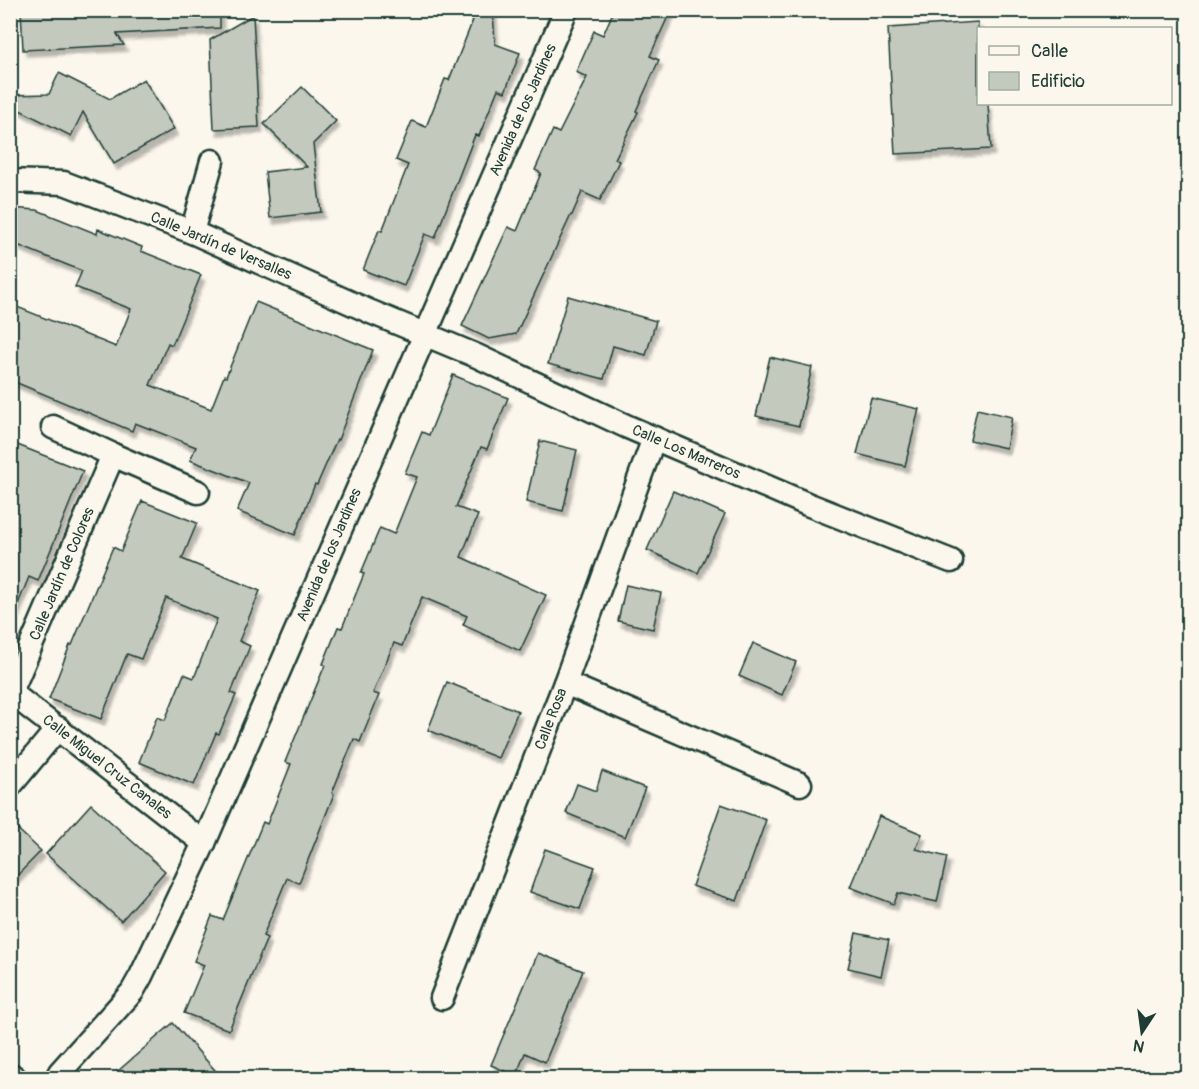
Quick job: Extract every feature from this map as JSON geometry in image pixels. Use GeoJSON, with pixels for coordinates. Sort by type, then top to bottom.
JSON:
{"type":"FeatureCollection","features":[{"type":"Feature","properties":{"kind":"street","name":"Avenida de los Jardines"},"geometry":{"type":"LineString","coordinates":[[57,1078],[132,992],[204,843],[566,10]]}},
{"type":"Feature","properties":{"kind":"street"},"geometry":{"type":"LineString","coordinates":[[192,232],[212,161]]}},
{"type":"Feature","properties":{"kind":"street","name":"Calle Jardín de Versalles"},"geometry":{"type":"LineString","coordinates":[[10,181],[64,183],[192,232],[425,335]]}},
{"type":"Feature","properties":{"kind":"street","name":"Calle Los Marreros"},"geometry":{"type":"LineString","coordinates":[[425,335],[807,504],[951,561]]}},
{"type":"Feature","properties":{"kind":"street"},"geometry":{"type":"LineString","coordinates":[[53,427],[198,492]]}},
{"type":"Feature","properties":{"kind":"street","name":"Calle Rosa"},"geometry":{"type":"LineString","coordinates":[[441,998],[565,683],[654,438]]}},
{"type":"Feature","properties":{"kind":"street","name":"Calle Jardín de Colores"},"geometry":{"type":"LineString","coordinates":[[11,692],[113,455]]}},
{"type":"Feature","properties":{"kind":"street"},"geometry":{"type":"LineString","coordinates":[[565,683],[800,784]]}},
{"type":"Feature","properties":{"kind":"street","name":"Calle Miguel Cruz Canales"},"geometry":{"type":"LineString","coordinates":[[11,692],[204,843]]}},
{"type":"Feature","properties":{"kind":"street"},"geometry":{"type":"LineString","coordinates":[[10,786],[58,728]]}},
{"type":"Feature","properties":{"kind":"street"},"geometry":{"type":"LineString","coordinates":[[10,1074],[15,1078]]}},
{"type":"Feature","properties":{"kind":"building"},"geometry":{"type":"Polygon","coordinates":[[[21,10],[220,10],[220,28],[117,34],[124,45],[23,50],[21,10]]]}},
{"type":"Feature","properties":{"kind":"building"},"geometry":{"type":"Polygon","coordinates":[[[477,10],[493,10],[495,44],[520,53],[505,92],[498,89],[479,136],[475,135],[435,238],[425,234],[404,286],[363,270],[379,230],[382,231],[408,165],[396,160],[412,121],[426,127],[445,79],[449,80],[477,10]]]}},
{"type":"Feature","properties":{"kind":"building"},"geometry":{"type":"Polygon","coordinates":[[[614,10],[671,10],[650,56],[659,60],[636,111],[638,112],[615,159],[619,161],[600,200],[582,192],[516,334],[489,339],[462,326],[508,227],[517,231],[541,173],[535,170],[553,130],[559,133],[587,77],[576,72],[594,31],[603,35],[614,10]]]}},
{"type":"Feature","properties":{"kind":"building"},"geometry":{"type":"Polygon","coordinates":[[[253,15],[259,127],[214,129],[210,40],[253,15]]]}},
{"type":"Feature","properties":{"kind":"building"},"geometry":{"type":"Polygon","coordinates":[[[978,22],[977,105],[988,105],[991,149],[895,154],[888,28],[978,22]]]}},
{"type":"Feature","properties":{"kind":"building"},"geometry":{"type":"Polygon","coordinates":[[[59,73],[110,99],[144,79],[174,129],[114,164],[83,112],[71,136],[10,105],[10,95],[49,94],[59,73]]]}},
{"type":"Feature","properties":{"kind":"building"},"geometry":{"type":"Polygon","coordinates":[[[302,87],[336,121],[313,144],[321,212],[270,218],[265,172],[307,167],[264,124],[302,87]]]}},
{"type":"Feature","properties":{"kind":"building"},"geometry":{"type":"Polygon","coordinates":[[[10,208],[37,210],[97,234],[98,229],[142,247],[141,251],[201,275],[172,345],[168,343],[150,385],[211,409],[256,302],[373,350],[338,440],[317,485],[315,484],[295,535],[237,511],[249,483],[190,460],[196,447],[135,423],[132,431],[10,380],[10,304],[116,347],[131,309],[75,287],[82,271],[10,242],[10,208]]]}},
{"type":"Feature","properties":{"kind":"building"},"geometry":{"type":"Polygon","coordinates":[[[568,296],[656,321],[646,355],[613,346],[604,379],[548,364],[568,296]]]}},
{"type":"Feature","properties":{"kind":"building"},"geometry":{"type":"Polygon","coordinates":[[[770,357],[812,367],[799,426],[756,416],[770,357]]]}},
{"type":"Feature","properties":{"kind":"building"},"geometry":{"type":"Polygon","coordinates":[[[453,375],[508,398],[487,449],[481,447],[456,507],[478,515],[461,557],[546,595],[520,651],[463,625],[467,616],[422,597],[402,646],[394,643],[373,693],[379,695],[360,742],[354,739],[299,883],[287,878],[263,936],[267,938],[229,1030],[184,1013],[204,965],[194,961],[212,916],[223,920],[263,822],[267,824],[291,764],[285,762],[338,627],[342,628],[380,528],[394,534],[417,477],[405,473],[422,432],[429,435],[453,375]]]}},
{"type":"Feature","properties":{"kind":"building"},"geometry":{"type":"Polygon","coordinates":[[[871,398],[919,409],[905,466],[857,454],[871,398]]]}},
{"type":"Feature","properties":{"kind":"building"},"geometry":{"type":"Polygon","coordinates":[[[977,409],[1012,417],[1006,448],[970,440],[977,409]]]}},
{"type":"Feature","properties":{"kind":"building"},"geometry":{"type":"Polygon","coordinates":[[[540,441],[577,450],[563,511],[526,502],[540,441]]]}},
{"type":"Feature","properties":{"kind":"building"},"geometry":{"type":"Polygon","coordinates":[[[10,442],[83,471],[38,581],[29,577],[11,621],[10,442]]]}},
{"type":"Feature","properties":{"kind":"building"},"geometry":{"type":"Polygon","coordinates":[[[673,491],[725,514],[698,573],[647,550],[673,491]]]}},
{"type":"Feature","properties":{"kind":"building"},"geometry":{"type":"Polygon","coordinates":[[[142,501],[197,523],[182,559],[260,591],[239,641],[250,646],[231,693],[236,695],[219,734],[216,733],[194,785],[139,762],[157,717],[165,720],[184,674],[194,678],[217,619],[166,598],[141,659],[127,654],[101,719],[49,699],[113,547],[121,551],[142,501]]]}},
{"type":"Feature","properties":{"kind":"building"},"geometry":{"type":"Polygon","coordinates":[[[626,585],[661,593],[653,629],[618,621],[626,585]]]}},
{"type":"Feature","properties":{"kind":"building"},"geometry":{"type":"Polygon","coordinates":[[[753,643],[796,662],[782,695],[739,676],[753,643]]]}},
{"type":"Feature","properties":{"kind":"building"},"geometry":{"type":"Polygon","coordinates":[[[447,682],[518,711],[498,758],[428,730],[447,682]]]}},
{"type":"Feature","properties":{"kind":"building"},"geometry":{"type":"Polygon","coordinates":[[[602,771],[645,788],[625,837],[566,813],[577,784],[596,791],[602,771]]]}},
{"type":"Feature","properties":{"kind":"building"},"geometry":{"type":"Polygon","coordinates":[[[91,804],[165,871],[121,921],[46,854],[91,804]]]}},
{"type":"Feature","properties":{"kind":"building"},"geometry":{"type":"Polygon","coordinates":[[[721,804],[766,820],[737,901],[692,886],[721,804]]]}},
{"type":"Feature","properties":{"kind":"building"},"geometry":{"type":"Polygon","coordinates":[[[879,816],[922,834],[916,849],[947,857],[937,902],[898,893],[894,904],[850,887],[879,816]]]}},
{"type":"Feature","properties":{"kind":"building"},"geometry":{"type":"Polygon","coordinates":[[[10,822],[41,851],[10,883],[10,822]]]}},
{"type":"Feature","properties":{"kind":"building"},"geometry":{"type":"Polygon","coordinates":[[[545,849],[595,867],[580,909],[530,892],[545,849]]]}},
{"type":"Feature","properties":{"kind":"building"},"geometry":{"type":"Polygon","coordinates":[[[856,933],[889,940],[881,976],[848,968],[856,933]]]}},
{"type":"Feature","properties":{"kind":"building"},"geometry":{"type":"Polygon","coordinates":[[[538,953],[583,971],[545,1062],[525,1053],[516,1076],[491,1065],[538,953]]]}},
{"type":"Feature","properties":{"kind":"building"},"geometry":{"type":"Polygon","coordinates":[[[173,1023],[222,1078],[110,1078],[173,1023]]]}}]}
